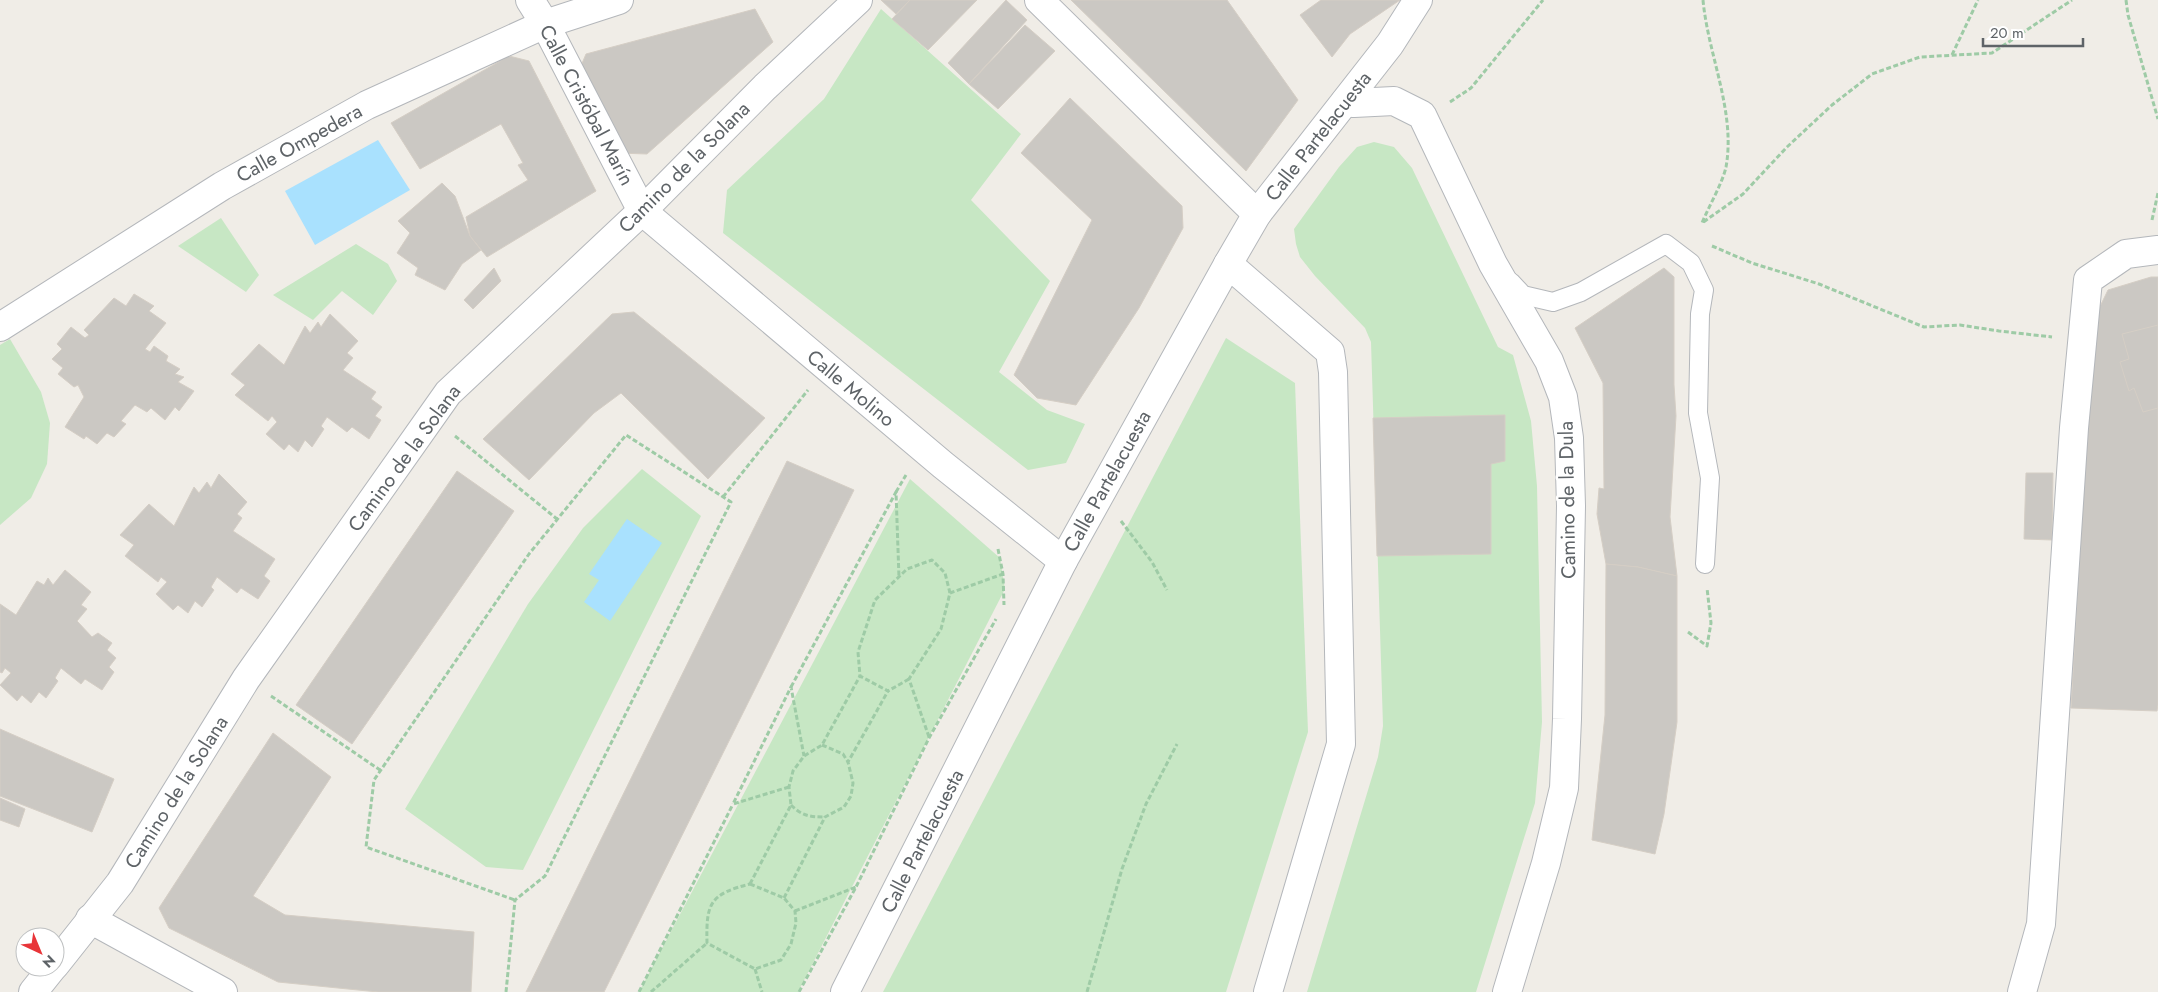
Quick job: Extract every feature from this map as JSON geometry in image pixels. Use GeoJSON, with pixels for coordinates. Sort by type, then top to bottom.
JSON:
{"type":"FeatureCollection","features":[{"type":"Feature","properties":{"kind":"street","name":"Calle Cristóbal Marín"},"geometry":{"type":"LineString","coordinates":[[530,0],[545,24],[642,211]]}},
{"type":"Feature","properties":{"kind":"street","name":"Calle Ompedera"},"geometry":{"type":"LineString","coordinates":[[0,327],[222,186],[367,105],[545,24],[619,0]]}},
{"type":"Feature","properties":{"kind":"street","name":"Camino de la Solana"},"geometry":{"type":"LineString","coordinates":[[65,952],[120,883],[246,679],[448,393],[642,211],[765,87],[858,0]]}},
{"type":"Feature","properties":{"kind":"street"},"geometry":{"type":"LineString","coordinates":[[1039,0],[1257,214]]}},
{"type":"Feature","properties":{"kind":"street","name":"Calle Partelacuesta"},"geometry":{"type":"LineString","coordinates":[[845,992],[1063,561],[1228,264],[1257,214],[1390,44],[1418,0]]}},
{"type":"Feature","properties":{"kind":"street"},"geometry":{"type":"LineString","coordinates":[[1345,102],[1394,101],[1422,115]]}},
{"type":"Feature","properties":{"kind":"street","name":"Camino de la Dula"},"geometry":{"type":"LineString","coordinates":[[1422,115],[1493,264],[1549,362],[1563,397],[1568,438],[1571,506],[1564,788],[1546,863],[1507,992]]}},
{"type":"Feature","properties":{"kind":"street","name":"Calle Molino"},"geometry":{"type":"LineString","coordinates":[[642,211],[943,465],[1063,561]]}},
{"type":"Feature","properties":{"kind":"street"},"geometry":{"type":"LineString","coordinates":[[2022,992],[2041,924],[2074,428],[2088,280],[2126,254],[2158,250]]}},
{"type":"Feature","properties":{"kind":"street"},"geometry":{"type":"LineString","coordinates":[[1228,264],[1330,352],[1334,372],[1341,744],[1268,992]]}},
{"type":"Feature","properties":{"kind":"street"},"geometry":{"type":"LineString","coordinates":[[90,919],[223,992]]}},
{"type":"Feature","properties":{"kind":"street","name":"Camino de la Solana"},"geometry":{"type":"LineString","coordinates":[[33,992],[45,977]]}},
{"type":"Feature","properties":{"kind":"lane"},"geometry":{"type":"LineString","coordinates":[[1493,264],[1523,295],[1553,302],[1580,292],[1666,244],[1691,263],[1704,290],[1700,314],[1698,413],[1710,478],[1705,564]]}},
{"type":"Feature","properties":{"kind":"path"},"geometry":{"type":"LineString","coordinates":[[1422,115],[1446,105],[1470,88],[1543,0]]}},
{"type":"Feature","properties":{"kind":"path"},"geometry":{"type":"LineString","coordinates":[[1703,0],[1714,65],[1727,115],[1726,168],[1702,223],[1743,194],[1787,147],[1832,105],[1872,74],[1920,57],[1992,53],[2072,0]]}},
{"type":"Feature","properties":{"kind":"path"},"geometry":{"type":"LineString","coordinates":[[1952,55],[1978,0]]}},
{"type":"Feature","properties":{"kind":"path"},"geometry":{"type":"LineString","coordinates":[[2126,0],[2128,15],[2158,119]]}},
{"type":"Feature","properties":{"kind":"path"},"geometry":{"type":"LineString","coordinates":[[1666,244],[1706,244],[1752,263],[1819,284],[1924,327],[1960,325],[2082,340]]}},
{"type":"Feature","properties":{"kind":"path"},"geometry":{"type":"LineString","coordinates":[[723,497],[827,367]]}},
{"type":"Feature","properties":{"kind":"path"},"geometry":{"type":"LineString","coordinates":[[431,416],[557,519]]}},
{"type":"Feature","properties":{"kind":"path"},"geometry":{"type":"LineString","coordinates":[[506,992],[515,900],[545,876],[731,502],[626,435],[529,554],[374,780],[366,847],[515,900]]}},
{"type":"Feature","properties":{"kind":"path"},"geometry":{"type":"LineString","coordinates":[[639,992],[791,687],[896,492],[899,578]]}},
{"type":"Feature","properties":{"kind":"path"},"geometry":{"type":"LineString","coordinates":[[1099,497],[1127,527],[1152,562],[1167,590]]}},
{"type":"Feature","properties":{"kind":"path"},"geometry":{"type":"LineString","coordinates":[[750,884],[791,805],[789,787],[793,771],[804,756],[822,745],[860,676],[858,652],[875,600],[907,569],[932,560],[945,573],[950,593],[941,629],[909,679],[888,691],[848,762]]}},
{"type":"Feature","properties":{"kind":"path"},"geometry":{"type":"LineString","coordinates":[[1688,632],[1707,646],[1711,623],[1705,564]]}},
{"type":"Feature","properties":{"kind":"path"},"geometry":{"type":"LineString","coordinates":[[799,992],[856,887],[929,738],[1005,603],[1003,574],[950,593]]}},
{"type":"Feature","properties":{"kind":"path"},"geometry":{"type":"LineString","coordinates":[[860,676],[888,691]]}},
{"type":"Feature","properties":{"kind":"path"},"geometry":{"type":"LineString","coordinates":[[246,679],[380,770]]}},
{"type":"Feature","properties":{"kind":"path"},"geometry":{"type":"LineString","coordinates":[[909,679],[929,738]]}},
{"type":"Feature","properties":{"kind":"path"},"geometry":{"type":"LineString","coordinates":[[791,687],[804,756]]}},
{"type":"Feature","properties":{"kind":"path"},"geometry":{"type":"LineString","coordinates":[[1087,992],[1122,869],[1146,804],[1177,744]]}},
{"type":"Feature","properties":{"kind":"path"},"geometry":{"type":"LineString","coordinates":[[791,805],[798,812],[810,817],[825,817],[844,807],[851,796],[853,783],[848,762],[843,754],[822,745]]}},
{"type":"Feature","properties":{"kind":"path"},"geometry":{"type":"LineString","coordinates":[[732,804],[789,787]]}},
{"type":"Feature","properties":{"kind":"path"},"geometry":{"type":"LineString","coordinates":[[784,898],[825,817]]}},
{"type":"Feature","properties":{"kind":"path"},"geometry":{"type":"LineString","coordinates":[[651,992],[707,943],[707,917],[711,904],[726,890],[750,884],[784,898],[795,911],[796,923],[791,944],[781,960],[755,969]]}},
{"type":"Feature","properties":{"kind":"path"},"geometry":{"type":"LineString","coordinates":[[795,911],[856,887]]}},
{"type":"Feature","properties":{"kind":"path"},"geometry":{"type":"LineString","coordinates":[[707,943],[755,969],[762,992]]}},
{"type":"Feature","properties":{"kind":"green space"},"geometry":{"type":"Polygon","coordinates":[[[881,9],[1021,134],[971,200],[1050,281],[999,372],[1047,410],[1085,424],[1066,463],[1028,470],[723,233],[727,190],[824,99],[881,9]]]}},
{"type":"Feature","properties":{"kind":"green space"},"geometry":{"type":"Polygon","coordinates":[[[1374,142],[1394,147],[1412,168],[1498,347],[1513,355],[1531,421],[1537,486],[1542,722],[1535,803],[1476,992],[1307,992],[1378,757],[1383,726],[1371,342],[1365,328],[1315,276],[1300,257],[1294,229],[1339,167],[1357,147],[1374,142]]]}},
{"type":"Feature","properties":{"kind":"green space"},"geometry":{"type":"Polygon","coordinates":[[[221,218],[259,275],[246,292],[178,246],[221,218]]]}},
{"type":"Feature","properties":{"kind":"green space"},"geometry":{"type":"Polygon","coordinates":[[[356,244],[388,264],[397,281],[373,315],[342,291],[313,320],[273,295],[356,244]]]}},
{"type":"Feature","properties":{"kind":"green space"},"geometry":{"type":"Polygon","coordinates":[[[1226,338],[1295,383],[1308,732],[1226,992],[883,992],[1226,338]]]}},
{"type":"Feature","properties":{"kind":"green space"},"geometry":{"type":"Polygon","coordinates":[[[10,339],[41,392],[50,423],[47,464],[31,498],[0,525],[0,345],[10,339]]]}},
{"type":"Feature","properties":{"kind":"green space"},"geometry":{"type":"Polygon","coordinates":[[[642,469],[701,516],[523,870],[486,867],[405,809],[528,604],[583,528],[642,469]]]}},
{"type":"Feature","properties":{"kind":"green space"},"geometry":{"type":"Polygon","coordinates":[[[910,479],[1000,558],[1005,589],[798,992],[639,992],[910,479]]]}},
{"type":"Feature","properties":{"kind":"water"},"geometry":{"type":"Polygon","coordinates":[[[378,140],[410,190],[315,245],[285,191],[378,140]]]}},
{"type":"Feature","properties":{"kind":"water"},"geometry":{"type":"Polygon","coordinates":[[[627,519],[662,543],[610,621],[584,602],[599,580],[589,574],[627,519]]]}},
{"type":"Feature","properties":{"kind":"building"},"geometry":{"type":"Polygon","coordinates":[[[881,0],[910,0],[896,14],[881,0]]]}},
{"type":"Feature","properties":{"kind":"building"},"geometry":{"type":"Polygon","coordinates":[[[910,0],[977,0],[928,50],[892,19],[910,0]]]}},
{"type":"Feature","properties":{"kind":"building"},"geometry":{"type":"Polygon","coordinates":[[[1006,0],[1027,20],[969,84],[948,63],[1006,0]]]}},
{"type":"Feature","properties":{"kind":"building"},"geometry":{"type":"Polygon","coordinates":[[[1071,0],[1227,0],[1298,100],[1246,171],[1071,0]]]}},
{"type":"Feature","properties":{"kind":"building"},"geometry":{"type":"Polygon","coordinates":[[[1321,0],[1400,0],[1350,34],[1332,57],[1300,15],[1321,0]]]}},
{"type":"Feature","properties":{"kind":"building"},"geometry":{"type":"Polygon","coordinates":[[[755,9],[773,42],[647,154],[619,153],[578,73],[586,54],[755,9]]]}},
{"type":"Feature","properties":{"kind":"building"},"geometry":{"type":"Polygon","coordinates":[[[1025,25],[1055,51],[998,109],[969,84],[1025,25]]]}},
{"type":"Feature","properties":{"kind":"building"},"geometry":{"type":"Polygon","coordinates":[[[509,56],[529,61],[596,191],[487,257],[470,236],[466,217],[528,180],[518,165],[523,163],[501,124],[420,169],[391,123],[509,56]]]}},
{"type":"Feature","properties":{"kind":"building"},"geometry":{"type":"Polygon","coordinates":[[[1070,98],[1182,206],[1183,228],[1139,308],[1076,405],[1037,398],[1014,375],[1092,220],[1021,153],[1070,98]]]}},
{"type":"Feature","properties":{"kind":"building"},"geometry":{"type":"Polygon","coordinates":[[[442,183],[455,196],[470,236],[481,250],[462,264],[445,290],[415,275],[418,268],[397,253],[410,233],[398,221],[442,183]]]}},
{"type":"Feature","properties":{"kind":"building"},"geometry":{"type":"Polygon","coordinates":[[[494,268],[501,281],[473,309],[464,300],[494,268]]]}},
{"type":"Feature","properties":{"kind":"building"},"geometry":{"type":"Polygon","coordinates":[[[1664,268],[1674,277],[1674,385],[1676,416],[1670,517],[1677,576],[1638,567],[1606,564],[1597,514],[1599,488],[1604,489],[1603,383],[1575,328],[1664,268]]]}},
{"type":"Feature","properties":{"kind":"building"},"geometry":{"type":"Polygon","coordinates":[[[2151,277],[2158,277],[2157,711],[2071,708],[2093,321],[2108,290],[2151,277]]]}},
{"type":"Feature","properties":{"kind":"building"},"geometry":{"type":"Polygon","coordinates":[[[134,294],[154,306],[149,311],[166,323],[145,349],[150,352],[154,346],[168,356],[166,361],[180,369],[175,374],[184,377],[178,382],[194,391],[179,411],[175,407],[165,420],[151,408],[147,412],[135,405],[121,421],[126,424],[114,437],[107,433],[97,444],[86,436],[84,439],[65,427],[84,397],[78,385],[74,387],[58,374],[63,368],[52,359],[62,349],[57,344],[71,327],[85,338],[89,335],[84,330],[114,298],[126,306],[134,294]]]}},
{"type":"Feature","properties":{"kind":"building"},"geometry":{"type":"Polygon","coordinates":[[[634,312],[765,418],[708,479],[621,393],[594,413],[529,480],[483,439],[612,314],[634,312]]]}},
{"type":"Feature","properties":{"kind":"building"},"geometry":{"type":"Polygon","coordinates":[[[330,314],[358,341],[347,353],[353,358],[343,370],[376,392],[371,399],[382,407],[375,416],[381,420],[369,439],[352,427],[347,432],[327,417],[321,426],[324,429],[312,447],[305,440],[298,452],[289,444],[284,450],[266,434],[277,422],[272,416],[268,421],[235,395],[245,385],[231,374],[259,344],[284,365],[305,326],[310,333],[318,322],[321,327],[330,314]]]}},
{"type":"Feature","properties":{"kind":"building"},"geometry":{"type":"Polygon","coordinates":[[[2158,325],[2158,408],[2143,412],[2134,388],[2129,391],[2120,362],[2129,359],[2122,334],[2158,325]]]}},
{"type":"Feature","properties":{"kind":"building"},"geometry":{"type":"Polygon","coordinates":[[[1505,415],[1505,461],[1491,464],[1491,554],[1377,556],[1373,418],[1505,415]]]}},
{"type":"Feature","properties":{"kind":"building"},"geometry":{"type":"Polygon","coordinates":[[[787,461],[854,490],[604,992],[526,992],[787,461]]]}},
{"type":"Feature","properties":{"kind":"building"},"geometry":{"type":"Polygon","coordinates":[[[457,471],[514,511],[352,744],[296,705],[457,471]]]}},
{"type":"Feature","properties":{"kind":"building"},"geometry":{"type":"Polygon","coordinates":[[[2026,473],[2053,473],[2052,540],[2024,539],[2026,473]]]}},
{"type":"Feature","properties":{"kind":"building"},"geometry":{"type":"Polygon","coordinates":[[[219,474],[247,502],[237,514],[242,518],[233,531],[275,559],[264,576],[270,581],[258,599],[241,588],[237,593],[217,577],[211,587],[214,590],[202,607],[195,601],[188,613],[178,605],[173,610],[156,594],[167,582],[161,577],[158,582],[125,556],[134,545],[120,535],[149,504],[174,526],[194,487],[199,493],[207,482],[211,488],[219,474]]]}},
{"type":"Feature","properties":{"kind":"building"},"geometry":{"type":"Polygon","coordinates":[[[1606,564],[1638,567],[1677,576],[1677,722],[1664,814],[1655,854],[1592,840],[1605,715],[1606,564]]]}},
{"type":"Feature","properties":{"kind":"building"},"geometry":{"type":"Polygon","coordinates":[[[65,570],[91,592],[81,605],[87,609],[77,621],[92,637],[98,633],[112,643],[107,650],[116,658],[109,667],[114,672],[102,690],[85,679],[81,684],[61,668],[55,678],[58,681],[46,698],[39,692],[31,703],[22,695],[17,701],[0,685],[11,673],[5,668],[2,673],[0,672],[0,604],[16,615],[37,581],[44,585],[48,578],[53,585],[65,570]]]}},
{"type":"Feature","properties":{"kind":"building"},"geometry":{"type":"Polygon","coordinates":[[[0,729],[114,779],[92,832],[0,796],[0,729]]]}},
{"type":"Feature","properties":{"kind":"building"},"geometry":{"type":"Polygon","coordinates":[[[273,733],[331,777],[253,896],[285,915],[474,932],[471,992],[378,992],[278,982],[169,928],[159,908],[273,733]]]}},
{"type":"Feature","properties":{"kind":"building"},"geometry":{"type":"Polygon","coordinates":[[[0,798],[25,809],[19,827],[0,820],[0,798]]]}}]}
